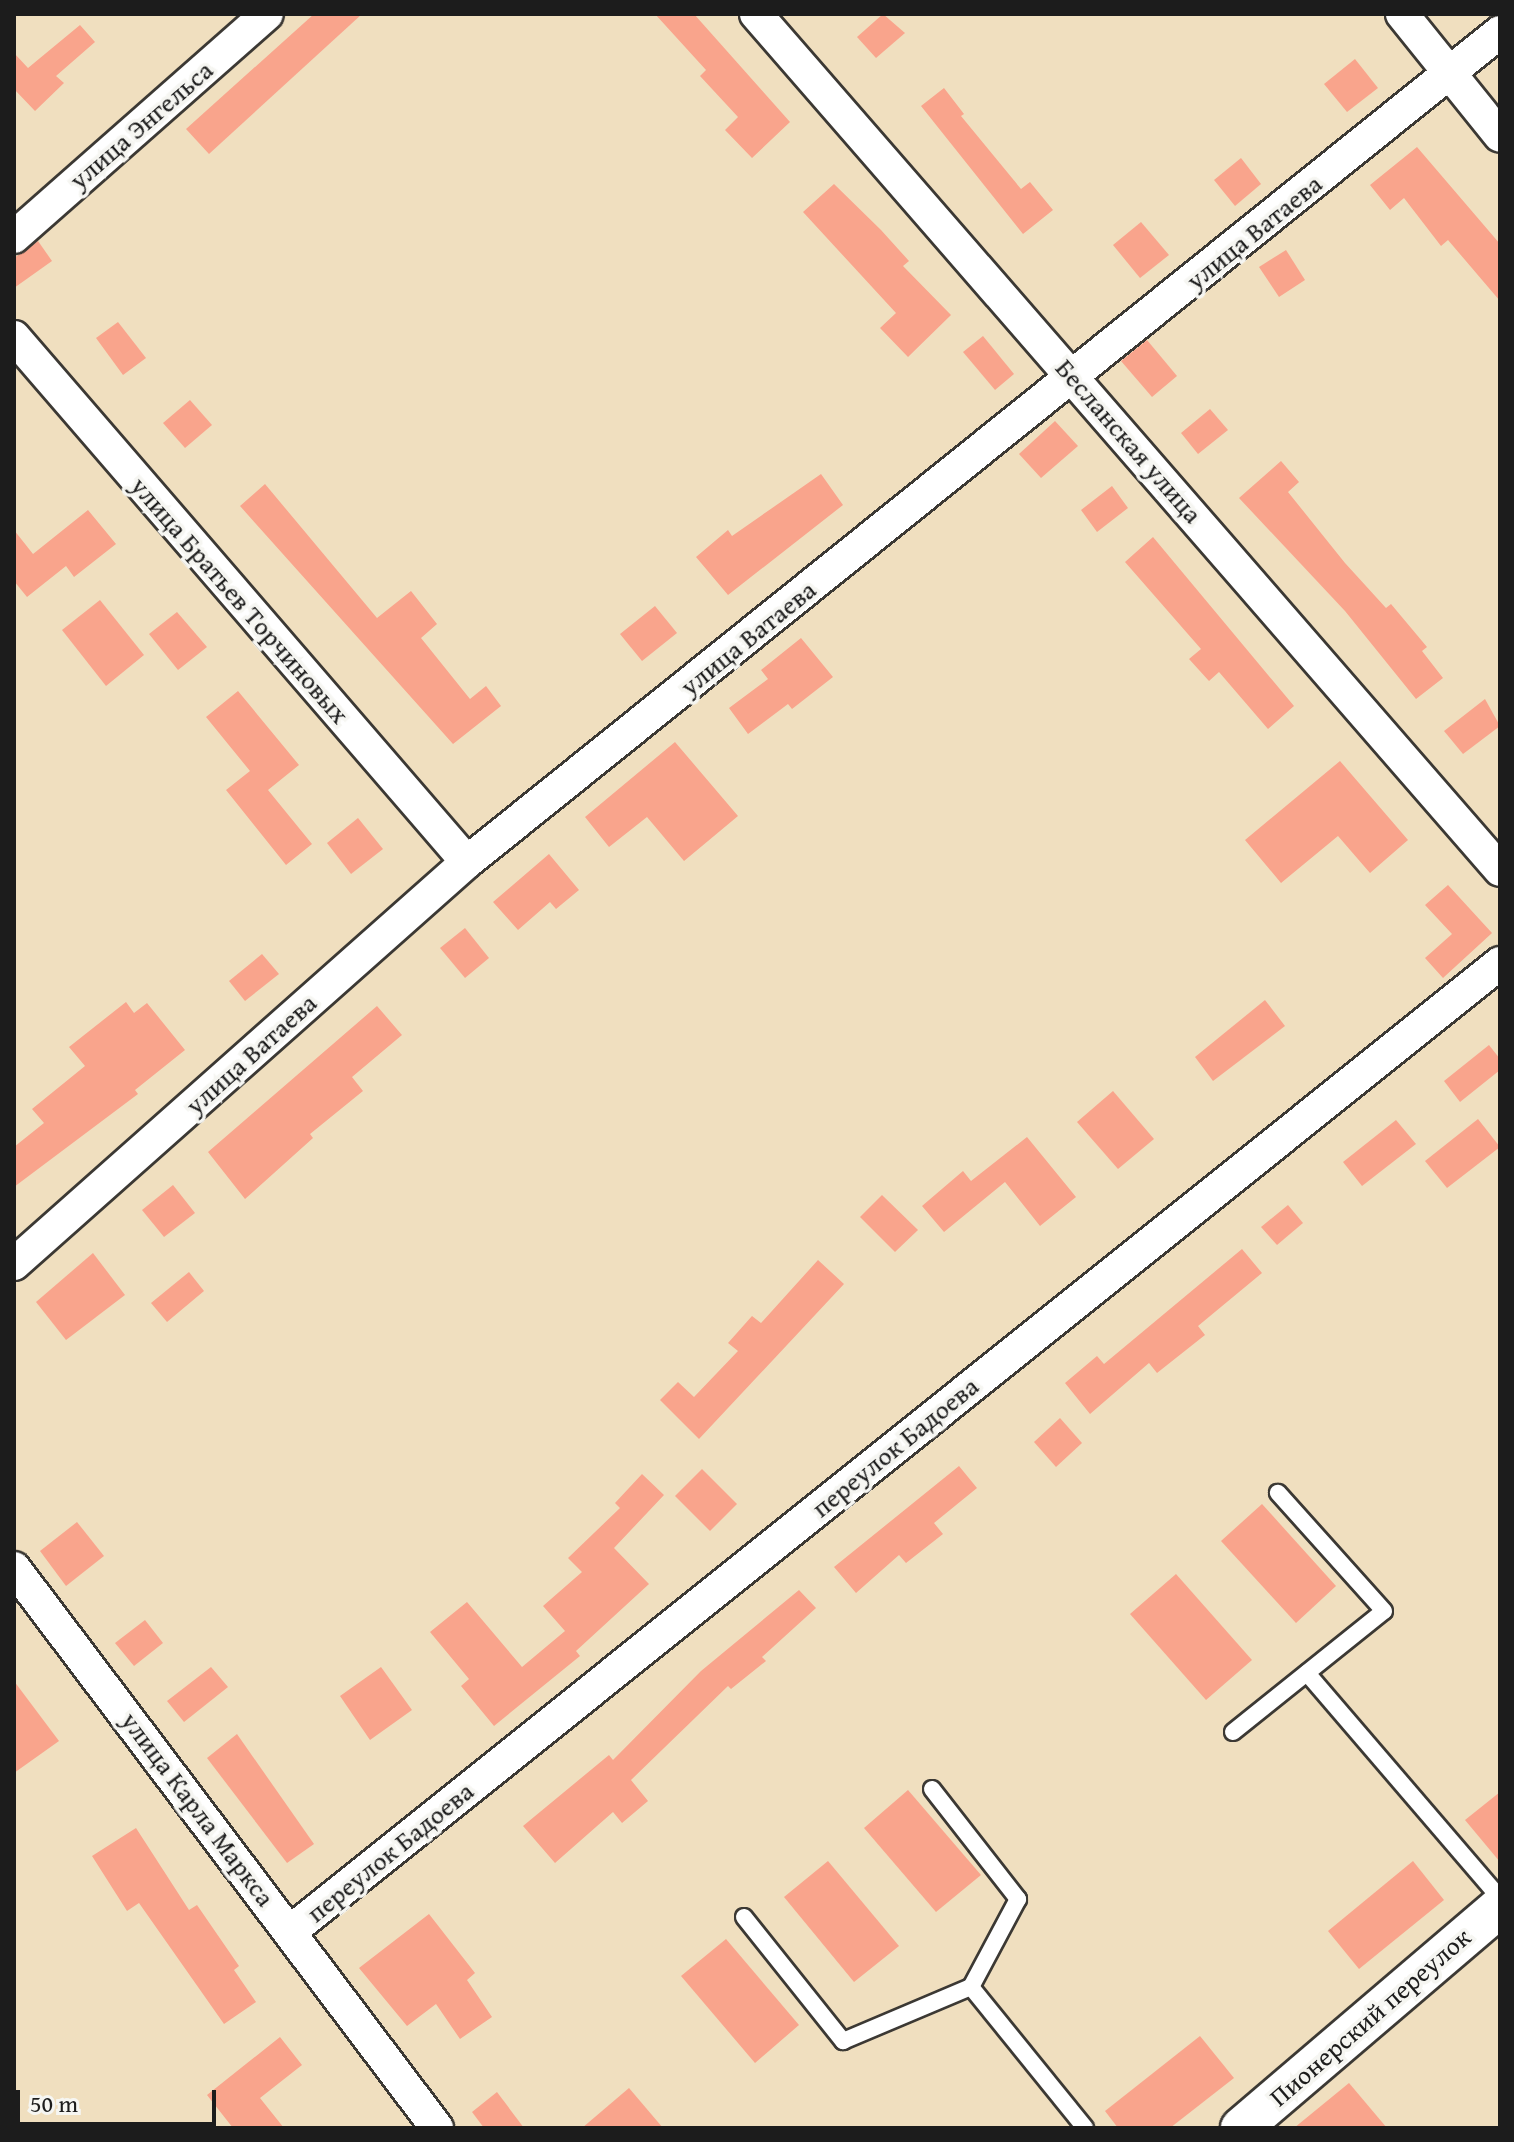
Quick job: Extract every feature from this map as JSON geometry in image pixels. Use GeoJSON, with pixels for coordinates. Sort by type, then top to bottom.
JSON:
{"type":"FeatureCollection","features":[{"type":"Feature","properties":{"kind":"street","name":"улица Энгельса"},"geometry":{"type":"LineString","coordinates":[[14,237],[267,14]]}},
{"type":"Feature","properties":{"kind":"street","name":"Бесланская улица"},"geometry":{"type":"LineString","coordinates":[[756,14],[1500,870]]}},
{"type":"Feature","properties":{"kind":"street"},"geometry":{"type":"LineString","coordinates":[[1402,14],[1500,136]]}},
{"type":"Feature","properties":{"kind":"street","name":"улица Ватаева"},"geometry":{"type":"LineString","coordinates":[[14,1264],[467,862],[1074,378],[1500,32]]}},
{"type":"Feature","properties":{"kind":"street","name":"улица Братьев Торчиновых"},"geometry":{"type":"LineString","coordinates":[[14,337],[467,862]]}},
{"type":"Feature","properties":{"kind":"street","name":"переулок Бадоева"},"geometry":{"type":"LineString","coordinates":[[291,1931],[1500,963]]}},
{"type":"Feature","properties":{"kind":"street","name":"улица Карла Маркса"},"geometry":{"type":"LineString","coordinates":[[14,1568],[437,2128]]}},
{"type":"Feature","properties":{"kind":"street","name":"Пионерский переулок"},"geometry":{"type":"LineString","coordinates":[[1241,2128],[1498,1911]]}},
{"type":"Feature","properties":{"kind":"lane"},"geometry":{"type":"LineString","coordinates":[[1233,1732],[1384,1611],[1278,1493]]}},
{"type":"Feature","properties":{"kind":"lane"},"geometry":{"type":"LineString","coordinates":[[1307,1673],[1498,1911]]}},
{"type":"Feature","properties":{"kind":"lane"},"geometry":{"type":"LineString","coordinates":[[744,1917],[843,2041],[971,1987],[1018,1899],[932,1789]]}},
{"type":"Feature","properties":{"kind":"lane"},"geometry":{"type":"LineString","coordinates":[[971,1987],[1085,2128]]}},
{"type":"Feature","properties":{"kind":"building"},"geometry":{"type":"Polygon","coordinates":[[[314,14],[362,14],[209,154],[186,129],[314,14]]]}},
{"type":"Feature","properties":{"kind":"building"},"geometry":{"type":"Polygon","coordinates":[[[655,14],[694,14],[790,122],[752,158],[725,130],[738,117],[700,76],[706,70],[655,14]]]}},
{"type":"Feature","properties":{"kind":"building"},"geometry":{"type":"Polygon","coordinates":[[[883,14],[905,33],[876,58],[857,37],[883,14]]]}},
{"type":"Feature","properties":{"kind":"building"},"geometry":{"type":"Polygon","coordinates":[[[80,25],[95,42],[56,76],[64,83],[35,111],[14,89],[14,53],[28,68],[80,25]]]}},
{"type":"Feature","properties":{"kind":"building"},"geometry":{"type":"Polygon","coordinates":[[[1355,59],[1378,88],[1347,112],[1324,84],[1355,59]]]}},
{"type":"Feature","properties":{"kind":"building"},"geometry":{"type":"Polygon","coordinates":[[[944,88],[964,114],[961,116],[1021,189],[1030,182],[1053,210],[1023,234],[921,106],[944,88]]]}},
{"type":"Feature","properties":{"kind":"building"},"geometry":{"type":"Polygon","coordinates":[[[1417,147],[1500,244],[1500,301],[1448,240],[1441,246],[1404,198],[1390,210],[1370,185],[1417,147]]]}},
{"type":"Feature","properties":{"kind":"building"},"geometry":{"type":"Polygon","coordinates":[[[1241,158],[1261,184],[1235,206],[1214,180],[1241,158]]]}},
{"type":"Feature","properties":{"kind":"building"},"geometry":{"type":"Polygon","coordinates":[[[834,184],[909,261],[903,266],[951,315],[908,357],[880,328],[896,313],[803,212],[834,184]]]}},
{"type":"Feature","properties":{"kind":"building"},"geometry":{"type":"Polygon","coordinates":[[[1141,222],[1169,255],[1140,278],[1113,245],[1141,222]]]}},
{"type":"Feature","properties":{"kind":"building"},"geometry":{"type":"Polygon","coordinates":[[[38,241],[52,261],[14,288],[14,258],[38,241]]]}},
{"type":"Feature","properties":{"kind":"building"},"geometry":{"type":"Polygon","coordinates":[[[1286,250],[1305,280],[1279,297],[1259,267],[1286,250]]]}},
{"type":"Feature","properties":{"kind":"building"},"geometry":{"type":"Polygon","coordinates":[[[118,322],[146,358],[123,375],[96,338],[118,322]]]}},
{"type":"Feature","properties":{"kind":"building"},"geometry":{"type":"Polygon","coordinates":[[[983,336],[1014,374],[995,390],[963,352],[983,336]]]}},
{"type":"Feature","properties":{"kind":"building"},"geometry":{"type":"Polygon","coordinates":[[[1147,340],[1177,376],[1152,397],[1121,361],[1147,340]]]}},
{"type":"Feature","properties":{"kind":"building"},"geometry":{"type":"Polygon","coordinates":[[[190,400],[212,425],[185,448],[163,423],[190,400]]]}},
{"type":"Feature","properties":{"kind":"building"},"geometry":{"type":"Polygon","coordinates":[[[1210,409],[1228,430],[1198,454],[1181,433],[1210,409]]]}},
{"type":"Feature","properties":{"kind":"building"},"geometry":{"type":"Polygon","coordinates":[[[1055,421],[1078,446],[1041,478],[1019,454],[1055,421]]]}},
{"type":"Feature","properties":{"kind":"building"},"geometry":{"type":"Polygon","coordinates":[[[1281,461],[1299,482],[1288,492],[1345,563],[1386,608],[1391,604],[1427,647],[1422,651],[1443,678],[1416,699],[1345,611],[1239,498],[1281,461]]]}},
{"type":"Feature","properties":{"kind":"building"},"geometry":{"type":"Polygon","coordinates":[[[821,474],[843,505],[728,595],[696,557],[728,530],[732,536],[821,474]]]}},
{"type":"Feature","properties":{"kind":"building"},"geometry":{"type":"Polygon","coordinates":[[[265,484],[377,618],[411,591],[437,624],[421,638],[470,699],[486,686],[501,706],[453,744],[240,506],[265,484]]]}},
{"type":"Feature","properties":{"kind":"building"},"geometry":{"type":"Polygon","coordinates":[[[1112,486],[1128,508],[1097,532],[1081,510],[1112,486]]]}},
{"type":"Feature","properties":{"kind":"building"},"geometry":{"type":"Polygon","coordinates":[[[88,510],[116,544],[74,577],[66,566],[27,597],[14,581],[14,530],[33,554],[88,510]]]}},
{"type":"Feature","properties":{"kind":"building"},"geometry":{"type":"Polygon","coordinates":[[[1153,537],[1294,706],[1268,729],[1219,672],[1209,681],[1189,659],[1201,649],[1125,562],[1153,537]]]}},
{"type":"Feature","properties":{"kind":"building"},"geometry":{"type":"Polygon","coordinates":[[[100,600],[144,655],[106,686],[62,630],[100,600]]]}},
{"type":"Feature","properties":{"kind":"building"},"geometry":{"type":"Polygon","coordinates":[[[655,606],[677,633],[642,661],[620,634],[655,606]]]}},
{"type":"Feature","properties":{"kind":"building"},"geometry":{"type":"Polygon","coordinates":[[[177,612],[207,647],[178,670],[149,634],[177,612]]]}},
{"type":"Feature","properties":{"kind":"building"},"geometry":{"type":"Polygon","coordinates":[[[801,638],[833,677],[792,709],[788,704],[748,734],[729,708],[768,679],[761,670],[801,638]]]}},
{"type":"Feature","properties":{"kind":"building"},"geometry":{"type":"Polygon","coordinates":[[[238,691],[299,765],[268,790],[312,844],[286,865],[226,790],[250,771],[206,717],[238,691]]]}},
{"type":"Feature","properties":{"kind":"building"},"geometry":{"type":"Polygon","coordinates":[[[1485,699],[1500,726],[1463,754],[1444,731],[1485,699]]]}},
{"type":"Feature","properties":{"kind":"building"},"geometry":{"type":"Polygon","coordinates":[[[675,742],[738,816],[684,861],[647,817],[609,847],[585,817],[675,742]]]}},
{"type":"Feature","properties":{"kind":"building"},"geometry":{"type":"Polygon","coordinates":[[[1340,761],[1408,840],[1370,873],[1338,836],[1281,883],[1245,840],[1340,761]]]}},
{"type":"Feature","properties":{"kind":"building"},"geometry":{"type":"Polygon","coordinates":[[[358,818],[383,849],[351,874],[327,843],[358,818]]]}},
{"type":"Feature","properties":{"kind":"building"},"geometry":{"type":"Polygon","coordinates":[[[549,854],[579,890],[556,909],[550,902],[518,930],[493,902],[549,854]]]}},
{"type":"Feature","properties":{"kind":"building"},"geometry":{"type":"Polygon","coordinates":[[[1448,885],[1492,933],[1443,978],[1425,958],[1452,934],[1425,905],[1448,885]]]}},
{"type":"Feature","properties":{"kind":"building"},"geometry":{"type":"Polygon","coordinates":[[[465,928],[489,958],[465,978],[440,948],[465,928]]]}},
{"type":"Feature","properties":{"kind":"building"},"geometry":{"type":"Polygon","coordinates":[[[262,954],[279,974],[245,1001],[229,981],[262,954]]]}},
{"type":"Feature","properties":{"kind":"building"},"geometry":{"type":"Polygon","coordinates":[[[1265,1000],[1285,1026],[1213,1081],[1195,1057],[1265,1000]]]}},
{"type":"Feature","properties":{"kind":"building"},"geometry":{"type":"Polygon","coordinates":[[[126,1002],[134,1013],[147,1003],[185,1050],[135,1090],[138,1094],[14,1187],[14,1147],[44,1123],[32,1109],[85,1066],[69,1047],[126,1002]]]}},
{"type":"Feature","properties":{"kind":"building"},"geometry":{"type":"Polygon","coordinates":[[[377,1006],[402,1035],[352,1077],[363,1091],[310,1134],[313,1138],[245,1199],[208,1152],[377,1006]]]}},
{"type":"Feature","properties":{"kind":"building"},"geometry":{"type":"Polygon","coordinates":[[[1489,1045],[1500,1059],[1500,1070],[1460,1102],[1444,1081],[1489,1045]]]}},
{"type":"Feature","properties":{"kind":"building"},"geometry":{"type":"Polygon","coordinates":[[[1113,1091],[1154,1139],[1118,1169],[1077,1122],[1113,1091]]]}},
{"type":"Feature","properties":{"kind":"building"},"geometry":{"type":"Polygon","coordinates":[[[1478,1119],[1500,1147],[1447,1188],[1425,1161],[1478,1119]]]}},
{"type":"Feature","properties":{"kind":"building"},"geometry":{"type":"Polygon","coordinates":[[[1396,1120],[1416,1144],[1362,1186],[1343,1162],[1396,1120]]]}},
{"type":"Feature","properties":{"kind":"building"},"geometry":{"type":"Polygon","coordinates":[[[1027,1137],[1076,1197],[1040,1226],[1005,1182],[944,1232],[922,1206],[963,1171],[971,1181],[1027,1137]]]}},
{"type":"Feature","properties":{"kind":"building"},"geometry":{"type":"Polygon","coordinates":[[[173,1185],[195,1213],[164,1237],[142,1210],[173,1185]]]}},
{"type":"Feature","properties":{"kind":"building"},"geometry":{"type":"Polygon","coordinates":[[[882,1195],[918,1230],[895,1252],[860,1217],[882,1195]]]}},
{"type":"Feature","properties":{"kind":"building"},"geometry":{"type":"Polygon","coordinates":[[[1288,1205],[1303,1223],[1277,1245],[1261,1227],[1288,1205]]]}},
{"type":"Feature","properties":{"kind":"building"},"geometry":{"type":"Polygon","coordinates":[[[1242,1249],[1262,1273],[1198,1326],[1205,1335],[1157,1373],[1149,1363],[1090,1414],[1065,1383],[1097,1356],[1104,1364],[1242,1249]]]}},
{"type":"Feature","properties":{"kind":"building"},"geometry":{"type":"Polygon","coordinates":[[[93,1253],[125,1295],[66,1340],[36,1302],[93,1253]]]}},
{"type":"Feature","properties":{"kind":"building"},"geometry":{"type":"Polygon","coordinates":[[[818,1260],[844,1284],[699,1439],[660,1400],[678,1382],[694,1397],[738,1351],[728,1343],[752,1316],[761,1323],[818,1260]]]}},
{"type":"Feature","properties":{"kind":"building"},"geometry":{"type":"Polygon","coordinates":[[[189,1272],[204,1291],[167,1322],[151,1303],[189,1272]]]}},
{"type":"Feature","properties":{"kind":"building"},"geometry":{"type":"Polygon","coordinates":[[[1060,1418],[1082,1443],[1056,1467],[1034,1442],[1060,1418]]]}},
{"type":"Feature","properties":{"kind":"building"},"geometry":{"type":"Polygon","coordinates":[[[959,1466],[977,1488],[934,1523],[943,1534],[906,1563],[899,1555],[856,1593],[834,1567],[959,1466]]]}},
{"type":"Feature","properties":{"kind":"building"},"geometry":{"type":"Polygon","coordinates":[[[702,1469],[737,1504],[710,1531],[675,1496],[702,1469]]]}},
{"type":"Feature","properties":{"kind":"building"},"geometry":{"type":"Polygon","coordinates":[[[642,1474],[664,1495],[614,1548],[649,1584],[576,1651],[580,1656],[494,1726],[461,1686],[469,1679],[430,1632],[467,1602],[522,1667],[565,1631],[543,1606],[582,1572],[568,1558],[620,1508],[615,1503],[642,1474]]]}},
{"type":"Feature","properties":{"kind":"building"},"geometry":{"type":"Polygon","coordinates":[[[1262,1504],[1336,1586],[1296,1623],[1221,1541],[1262,1504]]]}},
{"type":"Feature","properties":{"kind":"building"},"geometry":{"type":"Polygon","coordinates":[[[77,1522],[104,1556],[66,1586],[40,1551],[77,1522]]]}},
{"type":"Feature","properties":{"kind":"building"},"geometry":{"type":"Polygon","coordinates":[[[1176,1574],[1252,1660],[1206,1700],[1130,1614],[1176,1574]]]}},
{"type":"Feature","properties":{"kind":"building"},"geometry":{"type":"Polygon","coordinates":[[[799,1590],[816,1608],[762,1657],[766,1661],[731,1689],[728,1686],[631,1780],[648,1801],[622,1823],[613,1812],[555,1863],[523,1826],[609,1755],[613,1760],[701,1671],[799,1590]]]}},
{"type":"Feature","properties":{"kind":"building"},"geometry":{"type":"Polygon","coordinates":[[[145,1620],[163,1643],[134,1666],[115,1643],[145,1620]]]}},
{"type":"Feature","properties":{"kind":"building"},"geometry":{"type":"Polygon","coordinates":[[[211,1667],[228,1687],[184,1722],[167,1701],[211,1667]]]}},
{"type":"Feature","properties":{"kind":"building"},"geometry":{"type":"Polygon","coordinates":[[[381,1667],[412,1710],[370,1740],[340,1696],[381,1667]]]}},
{"type":"Feature","properties":{"kind":"building"},"geometry":{"type":"Polygon","coordinates":[[[14,1681],[59,1741],[14,1773],[14,1681]]]}},
{"type":"Feature","properties":{"kind":"building"},"geometry":{"type":"Polygon","coordinates":[[[237,1734],[314,1844],[287,1863],[207,1758],[237,1734]]]}},
{"type":"Feature","properties":{"kind":"building"},"geometry":{"type":"Polygon","coordinates":[[[908,1790],[981,1875],[936,1912],[864,1828],[908,1790]]]}},
{"type":"Feature","properties":{"kind":"building"},"geometry":{"type":"Polygon","coordinates":[[[1500,1792],[1500,1862],[1465,1820],[1500,1792]]]}},
{"type":"Feature","properties":{"kind":"building"},"geometry":{"type":"Polygon","coordinates":[[[136,1828],[189,1910],[197,1905],[239,1966],[234,1970],[256,2002],[224,2024],[139,1903],[127,1911],[92,1856],[136,1828]]]}},
{"type":"Feature","properties":{"kind":"building"},"geometry":{"type":"Polygon","coordinates":[[[828,1861],[899,1946],[854,1982],[784,1897],[828,1861]]]}},
{"type":"Feature","properties":{"kind":"building"},"geometry":{"type":"Polygon","coordinates":[[[1413,1861],[1444,1900],[1359,1969],[1328,1931],[1413,1861]]]}},
{"type":"Feature","properties":{"kind":"building"},"geometry":{"type":"Polygon","coordinates":[[[429,1914],[475,1973],[467,1980],[492,2017],[460,2039],[436,2004],[407,2026],[359,1968],[429,1914]]]}},
{"type":"Feature","properties":{"kind":"building"},"geometry":{"type":"Polygon","coordinates":[[[726,1939],[799,2025],[755,2063],[681,1976],[726,1939]]]}},
{"type":"Feature","properties":{"kind":"building"},"geometry":{"type":"Polygon","coordinates":[[[1200,2036],[1234,2078],[1170,2128],[1118,2128],[1105,2111],[1200,2036]]]}},
{"type":"Feature","properties":{"kind":"building"},"geometry":{"type":"Polygon","coordinates":[[[280,2037],[302,2065],[260,2098],[284,2128],[233,2128],[207,2095],[280,2037]]]}},
{"type":"Feature","properties":{"kind":"building"},"geometry":{"type":"Polygon","coordinates":[[[1349,2083],[1387,2128],[1294,2128],[1349,2083]]]}},
{"type":"Feature","properties":{"kind":"building"},"geometry":{"type":"Polygon","coordinates":[[[629,2088],[663,2128],[582,2128],[629,2088]]]}},
{"type":"Feature","properties":{"kind":"building"},"geometry":{"type":"Polygon","coordinates":[[[497,2092],[524,2128],[484,2128],[472,2112],[497,2092]]]}}]}
